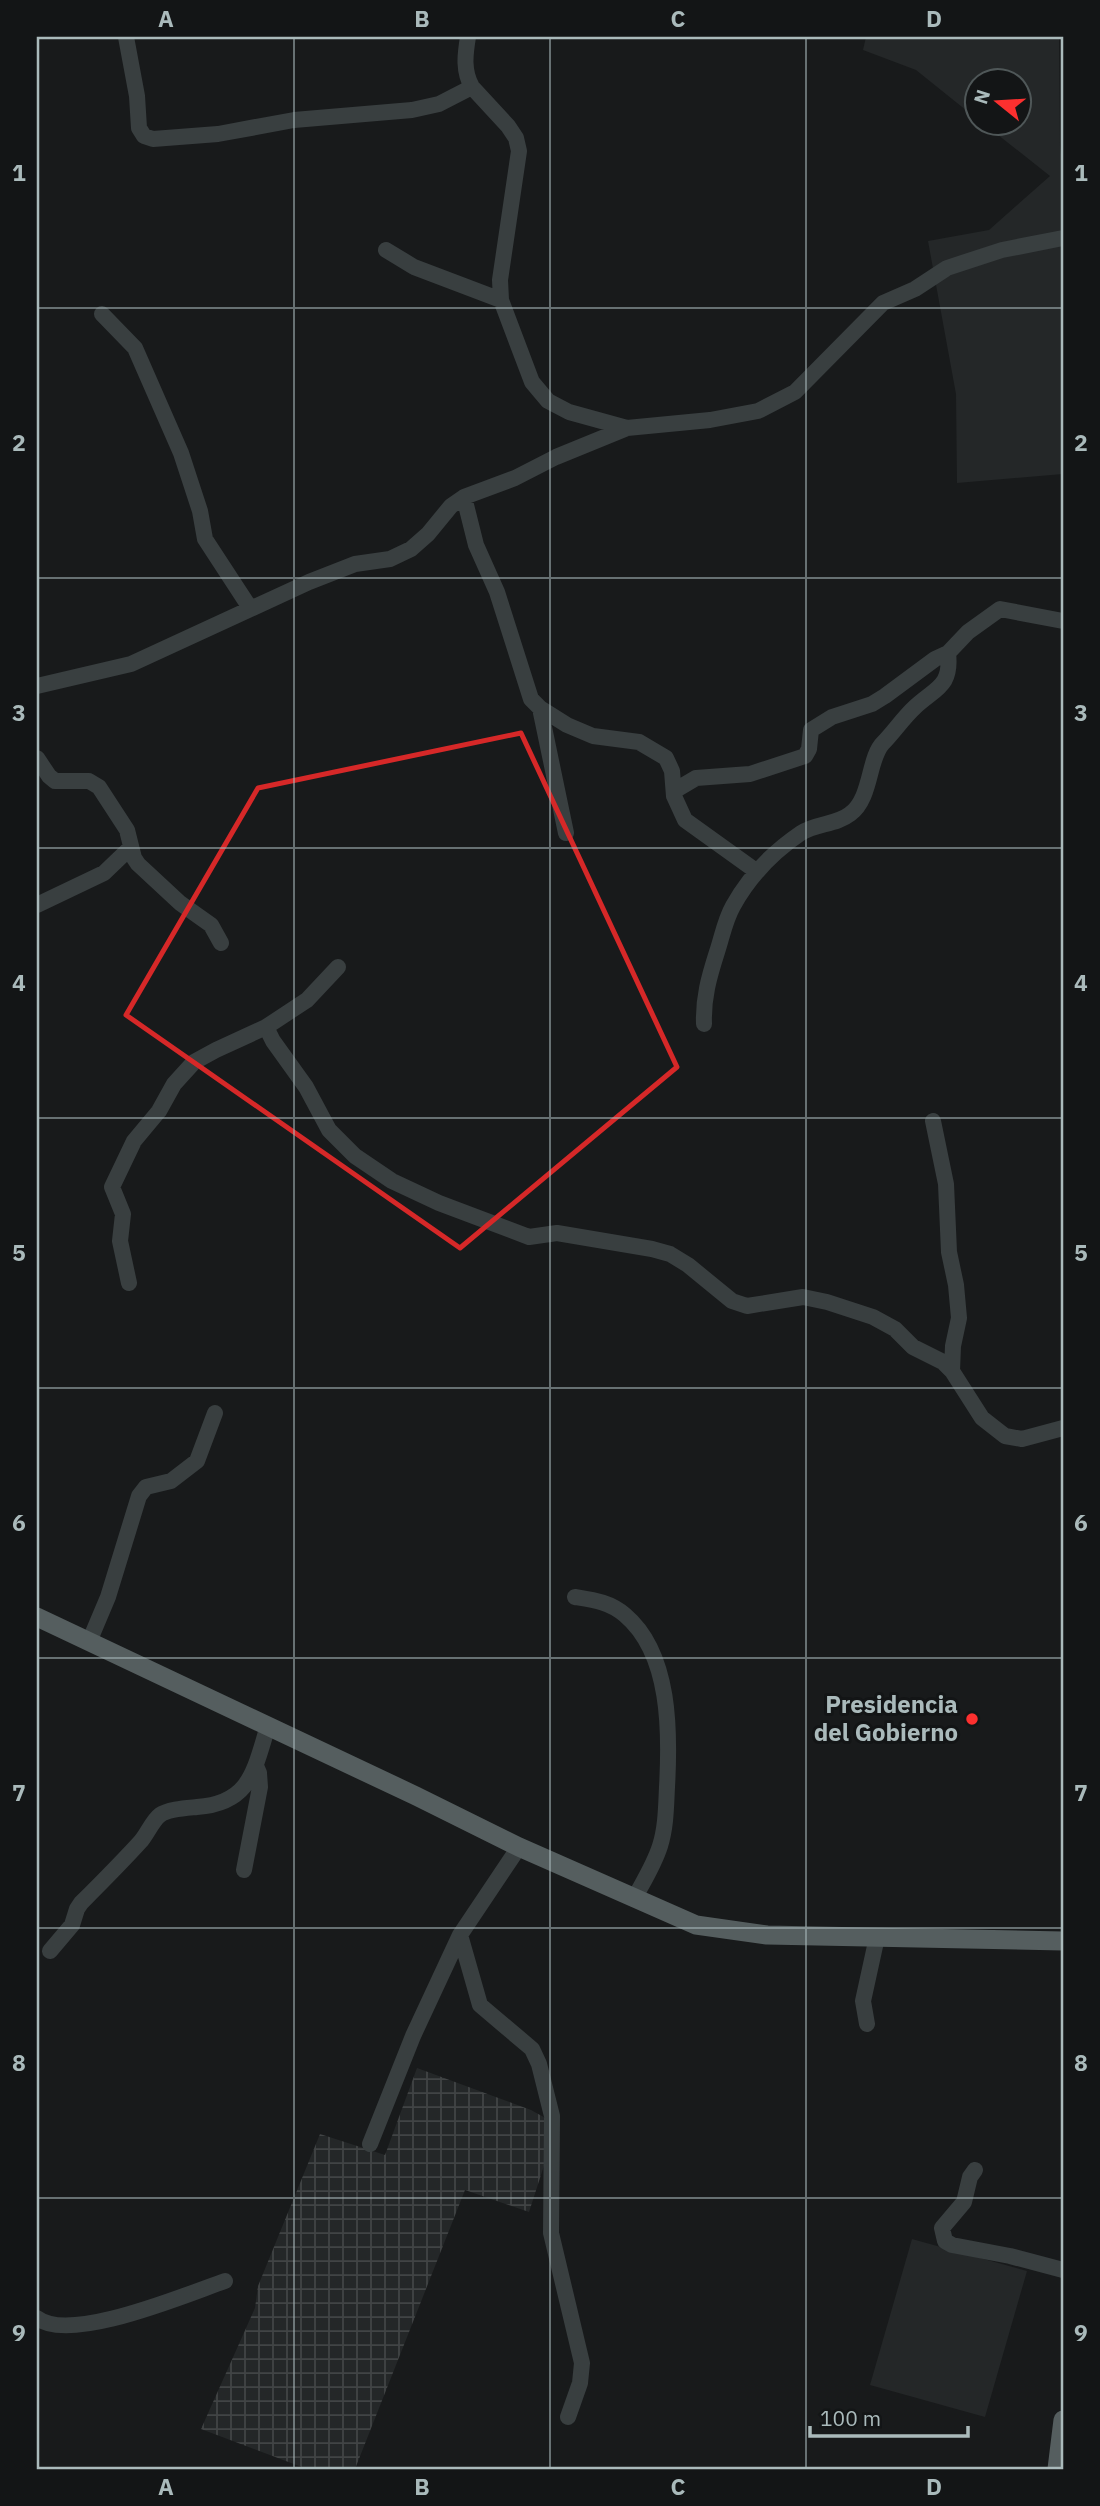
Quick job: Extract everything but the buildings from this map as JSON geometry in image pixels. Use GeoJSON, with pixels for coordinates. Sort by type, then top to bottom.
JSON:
{"type":"FeatureCollection","features":[{"type":"Feature","properties":{"kind":"main road"},"geometry":{"type":"LineString","coordinates":[[37,1617],[519,1847],[688,1922],[767,1935],[1063,1941]]}},
{"type":"Feature","properties":{"kind":"main road"},"geometry":{"type":"LineString","coordinates":[[1057,2469],[1063,2420]]}},
{"type":"Feature","properties":{"kind":"street"},"geometry":{"type":"LineString","coordinates":[[126,37],[137,96],[139,128],[144,136],[153,139],[218,134],[294,120],[412,110],[439,103],[472,87]]}},
{"type":"Feature","properties":{"kind":"street"},"geometry":{"type":"LineString","coordinates":[[468,37],[464,60],[467,78],[508,126],[516,138],[519,151],[500,280],[501,300],[532,382],[548,401],[569,412],[627,428]]}},
{"type":"Feature","properties":{"kind":"street"},"geometry":{"type":"LineString","coordinates":[[37,686],[131,664],[250,608],[355,564],[390,559],[411,549],[428,534],[451,506],[464,497],[515,478],[556,457],[627,428],[710,420],[758,411],[795,392],[883,303],[915,289],[947,268],[1002,250],[1063,238]]}},
{"type":"Feature","properties":{"kind":"street"},"geometry":{"type":"LineString","coordinates":[[386,250],[414,267],[501,300]]}},
{"type":"Feature","properties":{"kind":"street"},"geometry":{"type":"LineString","coordinates":[[102,314],[135,348],[181,453],[200,511],[205,538],[250,608]]}},
{"type":"Feature","properties":{"kind":"street"},"geometry":{"type":"LineString","coordinates":[[464,497],[476,545],[497,592],[526,688],[540,708],[567,725],[593,736],[639,742],[666,758],[670,764],[674,796],[690,825],[757,871]]}},
{"type":"Feature","properties":{"kind":"street"},"geometry":{"type":"LineString","coordinates":[[674,791],[696,778],[750,774],[805,756],[809,749],[811,730],[832,717],[872,704],[935,659],[948,653],[968,632],[1000,609],[1063,621]]}},
{"type":"Feature","properties":{"kind":"street"},"geometry":{"type":"LineString","coordinates":[[704,1024],[706,985],[732,908],[757,871],[785,845],[804,831],[852,813],[870,781],[881,745],[915,707],[936,692],[942,684],[950,668],[948,653]]}},
{"type":"Feature","properties":{"kind":"street"},"geometry":{"type":"LineString","coordinates":[[540,708],[566,833]]}},
{"type":"Feature","properties":{"kind":"street"},"geometry":{"type":"LineString","coordinates":[[37,758],[55,781],[89,781],[99,787],[127,830],[138,864],[180,903],[211,925],[221,943]]}},
{"type":"Feature","properties":{"kind":"street"},"geometry":{"type":"LineString","coordinates":[[37,905],[104,873],[131,848]]}},
{"type":"Feature","properties":{"kind":"street"},"geometry":{"type":"LineString","coordinates":[[129,1283],[120,1241],[124,1214],[112,1187],[134,1141],[159,1111],[174,1084],[194,1062],[266,1027],[307,1000],[338,967]]}},
{"type":"Feature","properties":{"kind":"street"},"geometry":{"type":"LineString","coordinates":[[266,1027],[306,1087],[329,1130],[355,1156],[392,1181],[439,1203],[529,1237],[556,1233],[652,1249],[670,1255],[688,1265],[732,1301],[747,1306],[803,1297],[873,1317],[886,1322],[912,1347],[943,1362],[952,1371],[982,1419],[1005,1436],[1023,1439],[1063,1428]]}},
{"type":"Feature","properties":{"kind":"street"},"geometry":{"type":"LineString","coordinates":[[933,1121],[946,1184],[948,1252],[956,1284],[959,1318],[953,1346],[952,1371]]}},
{"type":"Feature","properties":{"kind":"street"},"geometry":{"type":"LineString","coordinates":[[89,1642],[108,1597],[139,1496],[146,1487],[171,1481],[197,1461],[215,1413]]}},
{"type":"Feature","properties":{"kind":"street"},"geometry":{"type":"LineString","coordinates":[[575,1597],[610,1605],[625,1615],[643,1635],[658,1672],[667,1711],[669,1739],[665,1819],[655,1859],[634,1899]]}},
{"type":"Feature","properties":{"kind":"street"},"geometry":{"type":"LineString","coordinates":[[50,1951],[72,1925],[81,1903],[122,1862],[160,1815],[208,1806],[227,1800],[243,1790],[256,1766],[268,1726]]}},
{"type":"Feature","properties":{"kind":"street"},"geometry":{"type":"LineString","coordinates":[[244,1870],[260,1787],[260,1773],[256,1766]]}},
{"type":"Feature","properties":{"kind":"street"},"geometry":{"type":"LineString","coordinates":[[370,2144],[413,2036],[460,1935],[519,1847]]}},
{"type":"Feature","properties":{"kind":"street"},"geometry":{"type":"LineString","coordinates":[[460,1935],[480,2005],[536,2054],[552,2116],[551,2233],[582,2363],[580,2383],[568,2417]]}},
{"type":"Feature","properties":{"kind":"street"},"geometry":{"type":"LineString","coordinates":[[867,2024],[863,2001],[877,1937]]}},
{"type":"Feature","properties":{"kind":"street"},"geometry":{"type":"LineString","coordinates":[[975,2170],[970,2177],[964,2202],[942,2228],[945,2241],[964,2248],[1010,2256],[1063,2270]]}},
{"type":"Feature","properties":{"kind":"street"},"geometry":{"type":"LineString","coordinates":[[37,2318],[51,2325],[66,2325],[124,2317],[225,2281]]}},
{"type":"Feature","properties":{"kind":"highlighted area"},"geometry":{"type":"Polygon","coordinates":[[[521,733],[677,1067],[460,1248],[126,1015],[258,788],[521,733]]]}},
{"type":"Feature","properties":{"kind":"shaded area"},"geometry":{"type":"Polygon","coordinates":[[[866,37],[1059,37],[1060,146],[1063,170],[1063,474],[957,483],[956,394],[928,241],[989,230],[1050,176],[999,136],[1034,136],[1034,66],[964,66],[964,109],[916,70],[863,50],[866,37]]]}},
{"type":"Feature","properties":{"kind":"shaded area"},"geometry":{"type":"Polygon","coordinates":[[[417,2068],[531,2110],[549,2120],[550,2147],[529,2212],[465,2190],[355,2469],[307,2469],[201,2429],[255,2308],[258,2286],[320,2134],[385,2155],[417,2068]]]}},
{"type":"Feature","properties":{"kind":"shaded area"},"geometry":{"type":"Polygon","coordinates":[[[912,2239],[1027,2271],[985,2417],[870,2385],[912,2239]]]}},
{"type":"Feature","properties":{"kind":"place","name":"Presidencia del Gobierno"},"geometry":{"type":"Point","coordinates":[972,1719]}}]}
